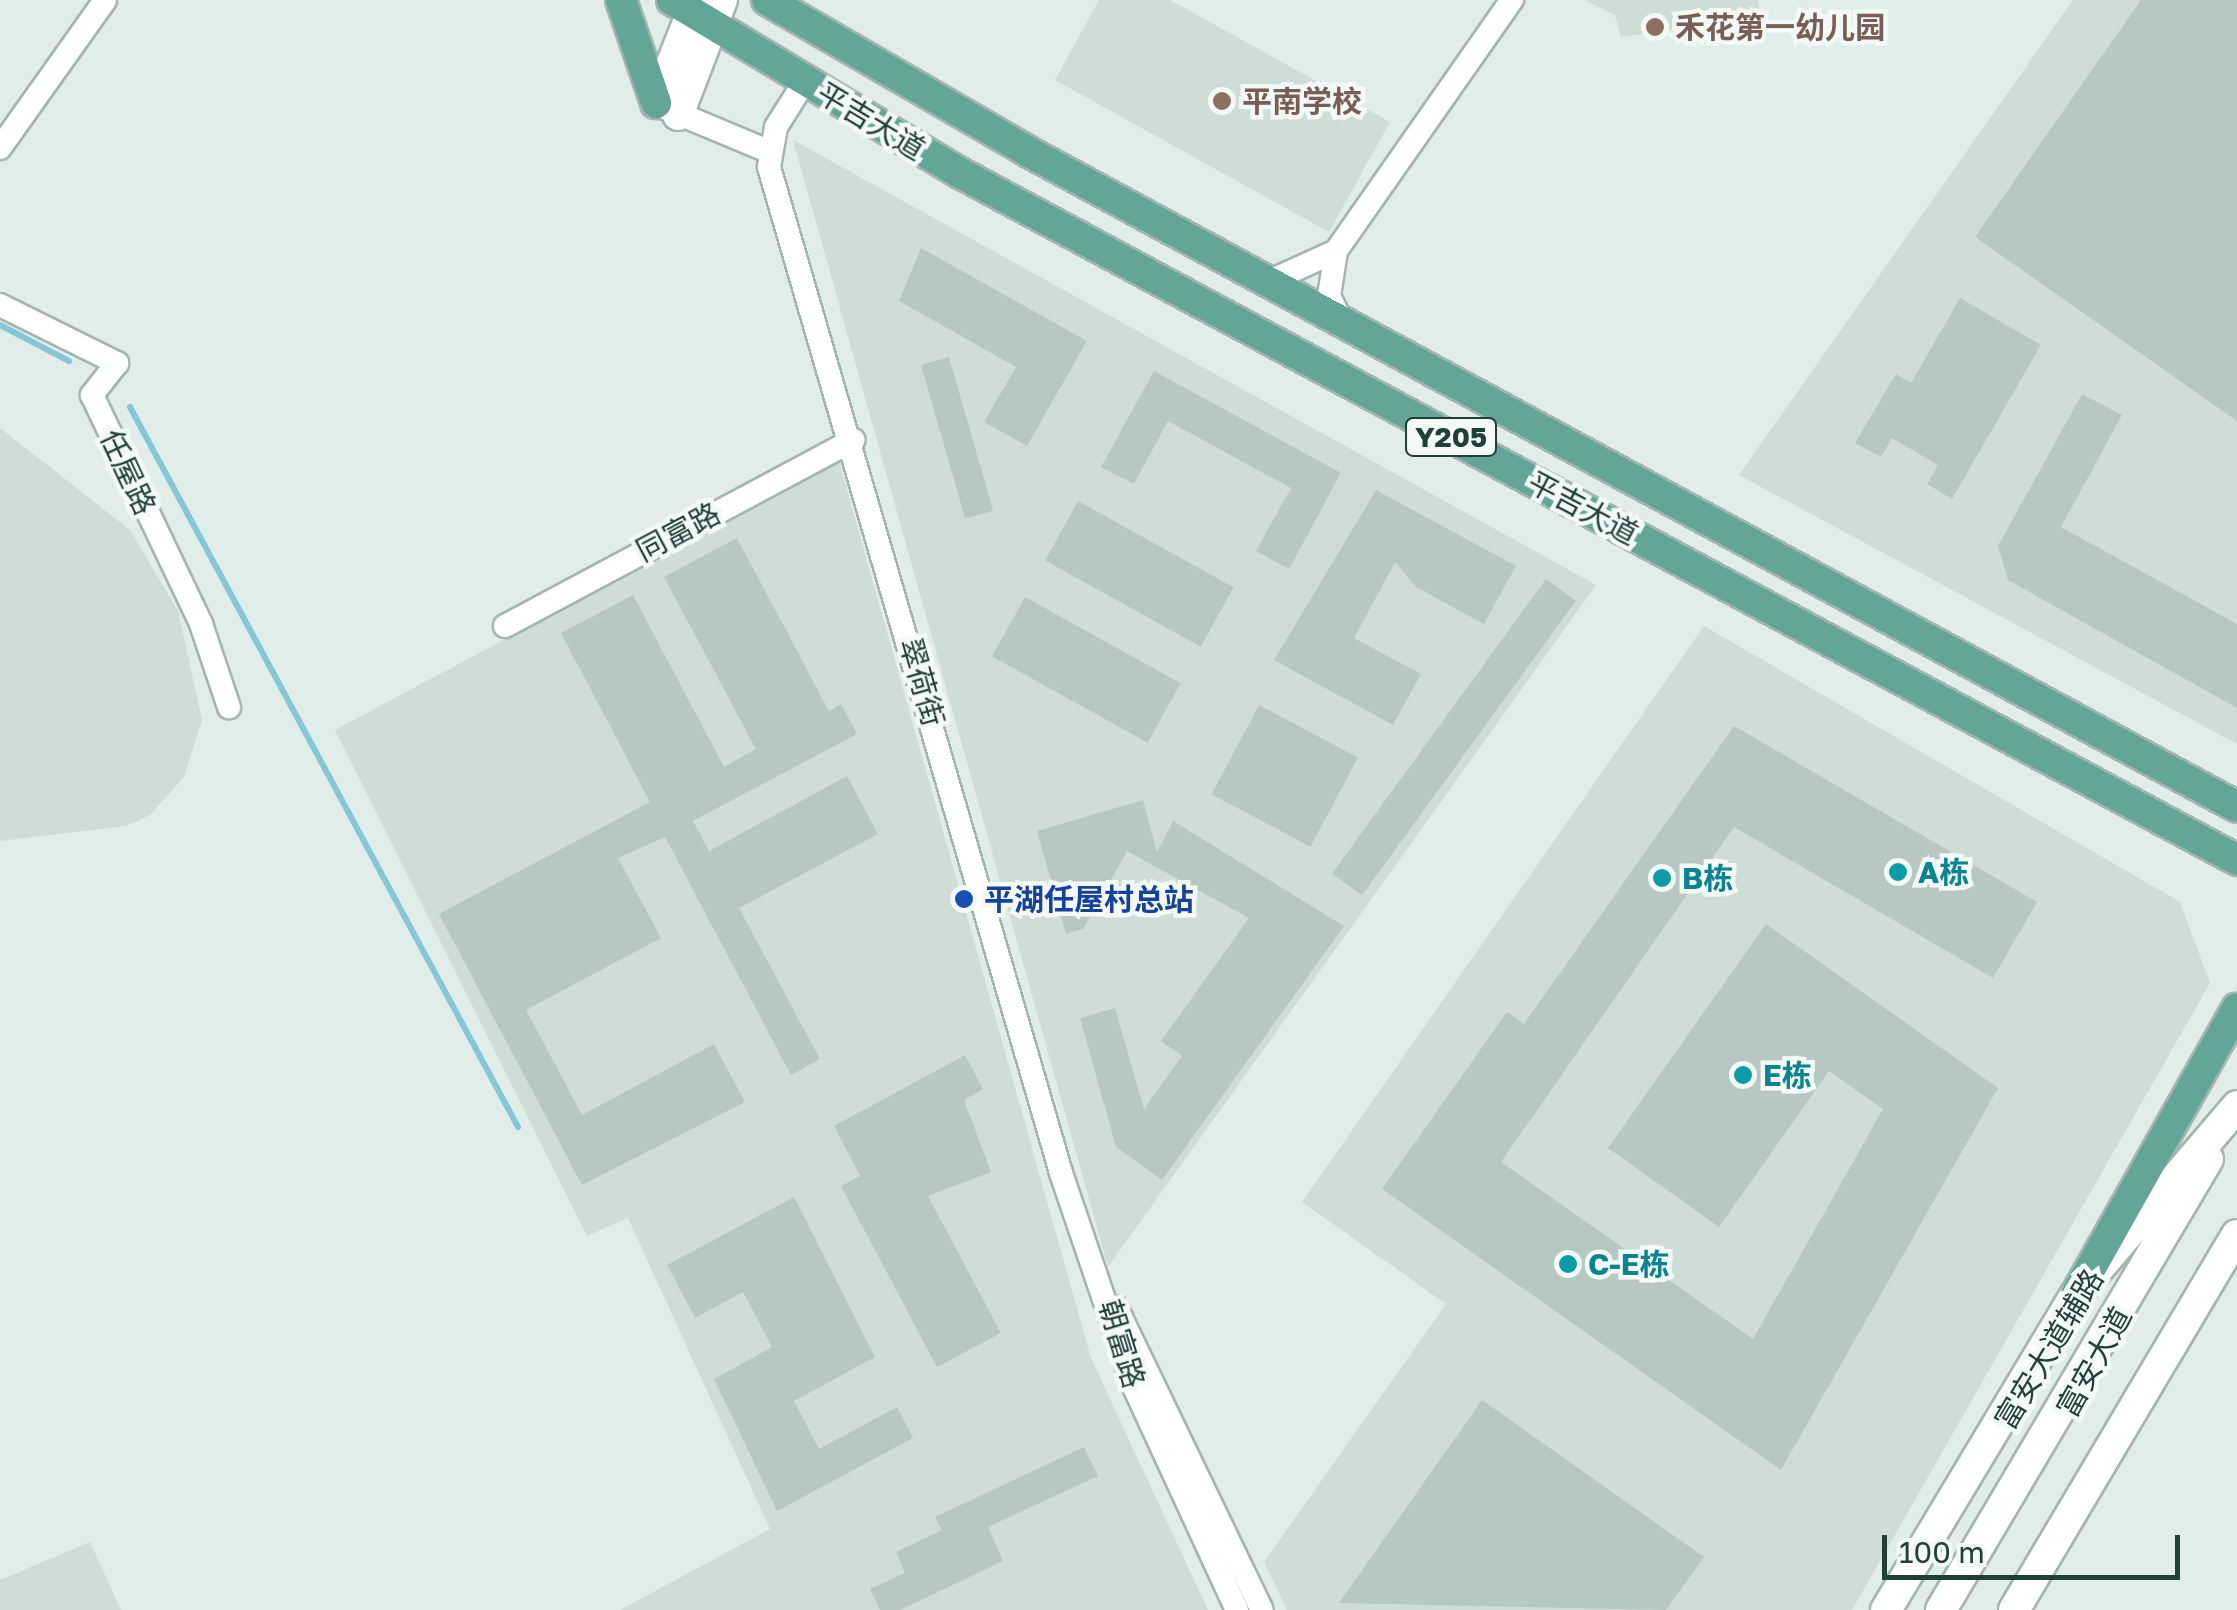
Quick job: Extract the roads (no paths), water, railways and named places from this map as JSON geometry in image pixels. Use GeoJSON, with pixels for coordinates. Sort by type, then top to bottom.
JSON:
{"type":"FeatureCollection","features":[{"type":"Feature","properties":{"kind":"main road"},"geometry":{"type":"LineString","coordinates":[[621,0],[667,109]]}},
{"type":"Feature","properties":{"kind":"main road","name":"平吉大道"},"geometry":{"type":"LineString","coordinates":[[768,0],[1268,282],[2237,806]]}},
{"type":"Feature","properties":{"kind":"main road"},"geometry":{"type":"LineString","coordinates":[[800,0],[847,47]]}},
{"type":"Feature","properties":{"kind":"main road"},"geometry":{"type":"LineString","coordinates":[[667,109],[700,8]]}},
{"type":"Feature","properties":{"kind":"main road","name":"平吉大道"},"geometry":{"type":"LineString","coordinates":[[700,8],[874,124],[2237,860]]}},
{"type":"Feature","properties":{"kind":"main road"},"geometry":{"type":"LineString","coordinates":[[874,124],[901,78]]}},
{"type":"Feature","properties":{"kind":"main road"},"geometry":{"type":"LineString","coordinates":[[2187,833],[2237,886]]}},
{"type":"Feature","properties":{"kind":"main road"},"geometry":{"type":"LineString","coordinates":[[2075,1296],[2237,1008]]}},
{"type":"Feature","properties":{"kind":"main road","name":"富安大道辅路"},"geometry":{"type":"LineString","coordinates":[[1886,1610],[2075,1296],[2237,1107]]}},
{"type":"Feature","properties":{"kind":"main road","name":"富安大道"},"geometry":{"type":"LineString","coordinates":[[1941,1610],[2237,1107]]}},
{"type":"Feature","properties":{"kind":"main road","name":"富安大道"},"geometry":{"type":"LineString","coordinates":[[2014,1610],[2237,1234]]}},
{"type":"Feature","properties":{"kind":"street"},"geometry":{"type":"LineString","coordinates":[[0,148],[105,0]]}},
{"type":"Feature","properties":{"kind":"street"},"geometry":{"type":"LineString","coordinates":[[1341,321],[1329,296],[1336,251],[1512,0]]}},
{"type":"Feature","properties":{"kind":"street"},"geometry":{"type":"LineString","coordinates":[[667,109],[768,150],[805,81]]}},
{"type":"Feature","properties":{"kind":"street","name":"翠荷街"},"geometry":{"type":"LineString","coordinates":[[768,150],[1061,1173],[1104,1287]]}},
{"type":"Feature","properties":{"kind":"street"},"geometry":{"type":"LineString","coordinates":[[1268,282],[1336,251]]}},
{"type":"Feature","properties":{"kind":"street","name":"任屋路"},"geometry":{"type":"LineString","coordinates":[[0,306],[117,363],[92,395],[200,624],[229,707]]}},
{"type":"Feature","properties":{"kind":"street","name":"同富路"},"geometry":{"type":"LineString","coordinates":[[505,626],[853,440]]}},
{"type":"Feature","properties":{"kind":"street","name":"朝富路"},"geometry":{"type":"LineString","coordinates":[[1104,1287],[1133,1385],[1237,1610]]}},
{"type":"Feature","properties":{"kind":"street","name":"朝富路"},"geometry":{"type":"LineString","coordinates":[[1104,1287],[1262,1610]]}},
{"type":"Feature","properties":{"kind":"waterway"},"geometry":{"type":"LineString","coordinates":[[0,325],[69,361]]}},
{"type":"Feature","properties":{"kind":"waterway"},"geometry":{"type":"LineString","coordinates":[[130,407],[518,1127]]}},
{"type":"Feature","properties":{"kind":"place","name":"禾花第一幼儿园"},"geometry":{"type":"Point","coordinates":[1655,27]}},
{"type":"Feature","properties":{"kind":"place","name":"平南学校"},"geometry":{"type":"Point","coordinates":[1222,101]}},
{"type":"Feature","properties":{"kind":"place","name":"A栋"},"geometry":{"type":"Point","coordinates":[1898,872]}},
{"type":"Feature","properties":{"kind":"place","name":"B栋"},"geometry":{"type":"Point","coordinates":[1662,878]}},
{"type":"Feature","properties":{"kind":"place","name":"平湖任屋村总站"},"geometry":{"type":"Point","coordinates":[964,899]}},
{"type":"Feature","properties":{"kind":"place","name":"E栋"},"geometry":{"type":"Point","coordinates":[1743,1075]}},
{"type":"Feature","properties":{"kind":"place","name":"C-E栋"},"geometry":{"type":"Point","coordinates":[1568,1264]}}]}
